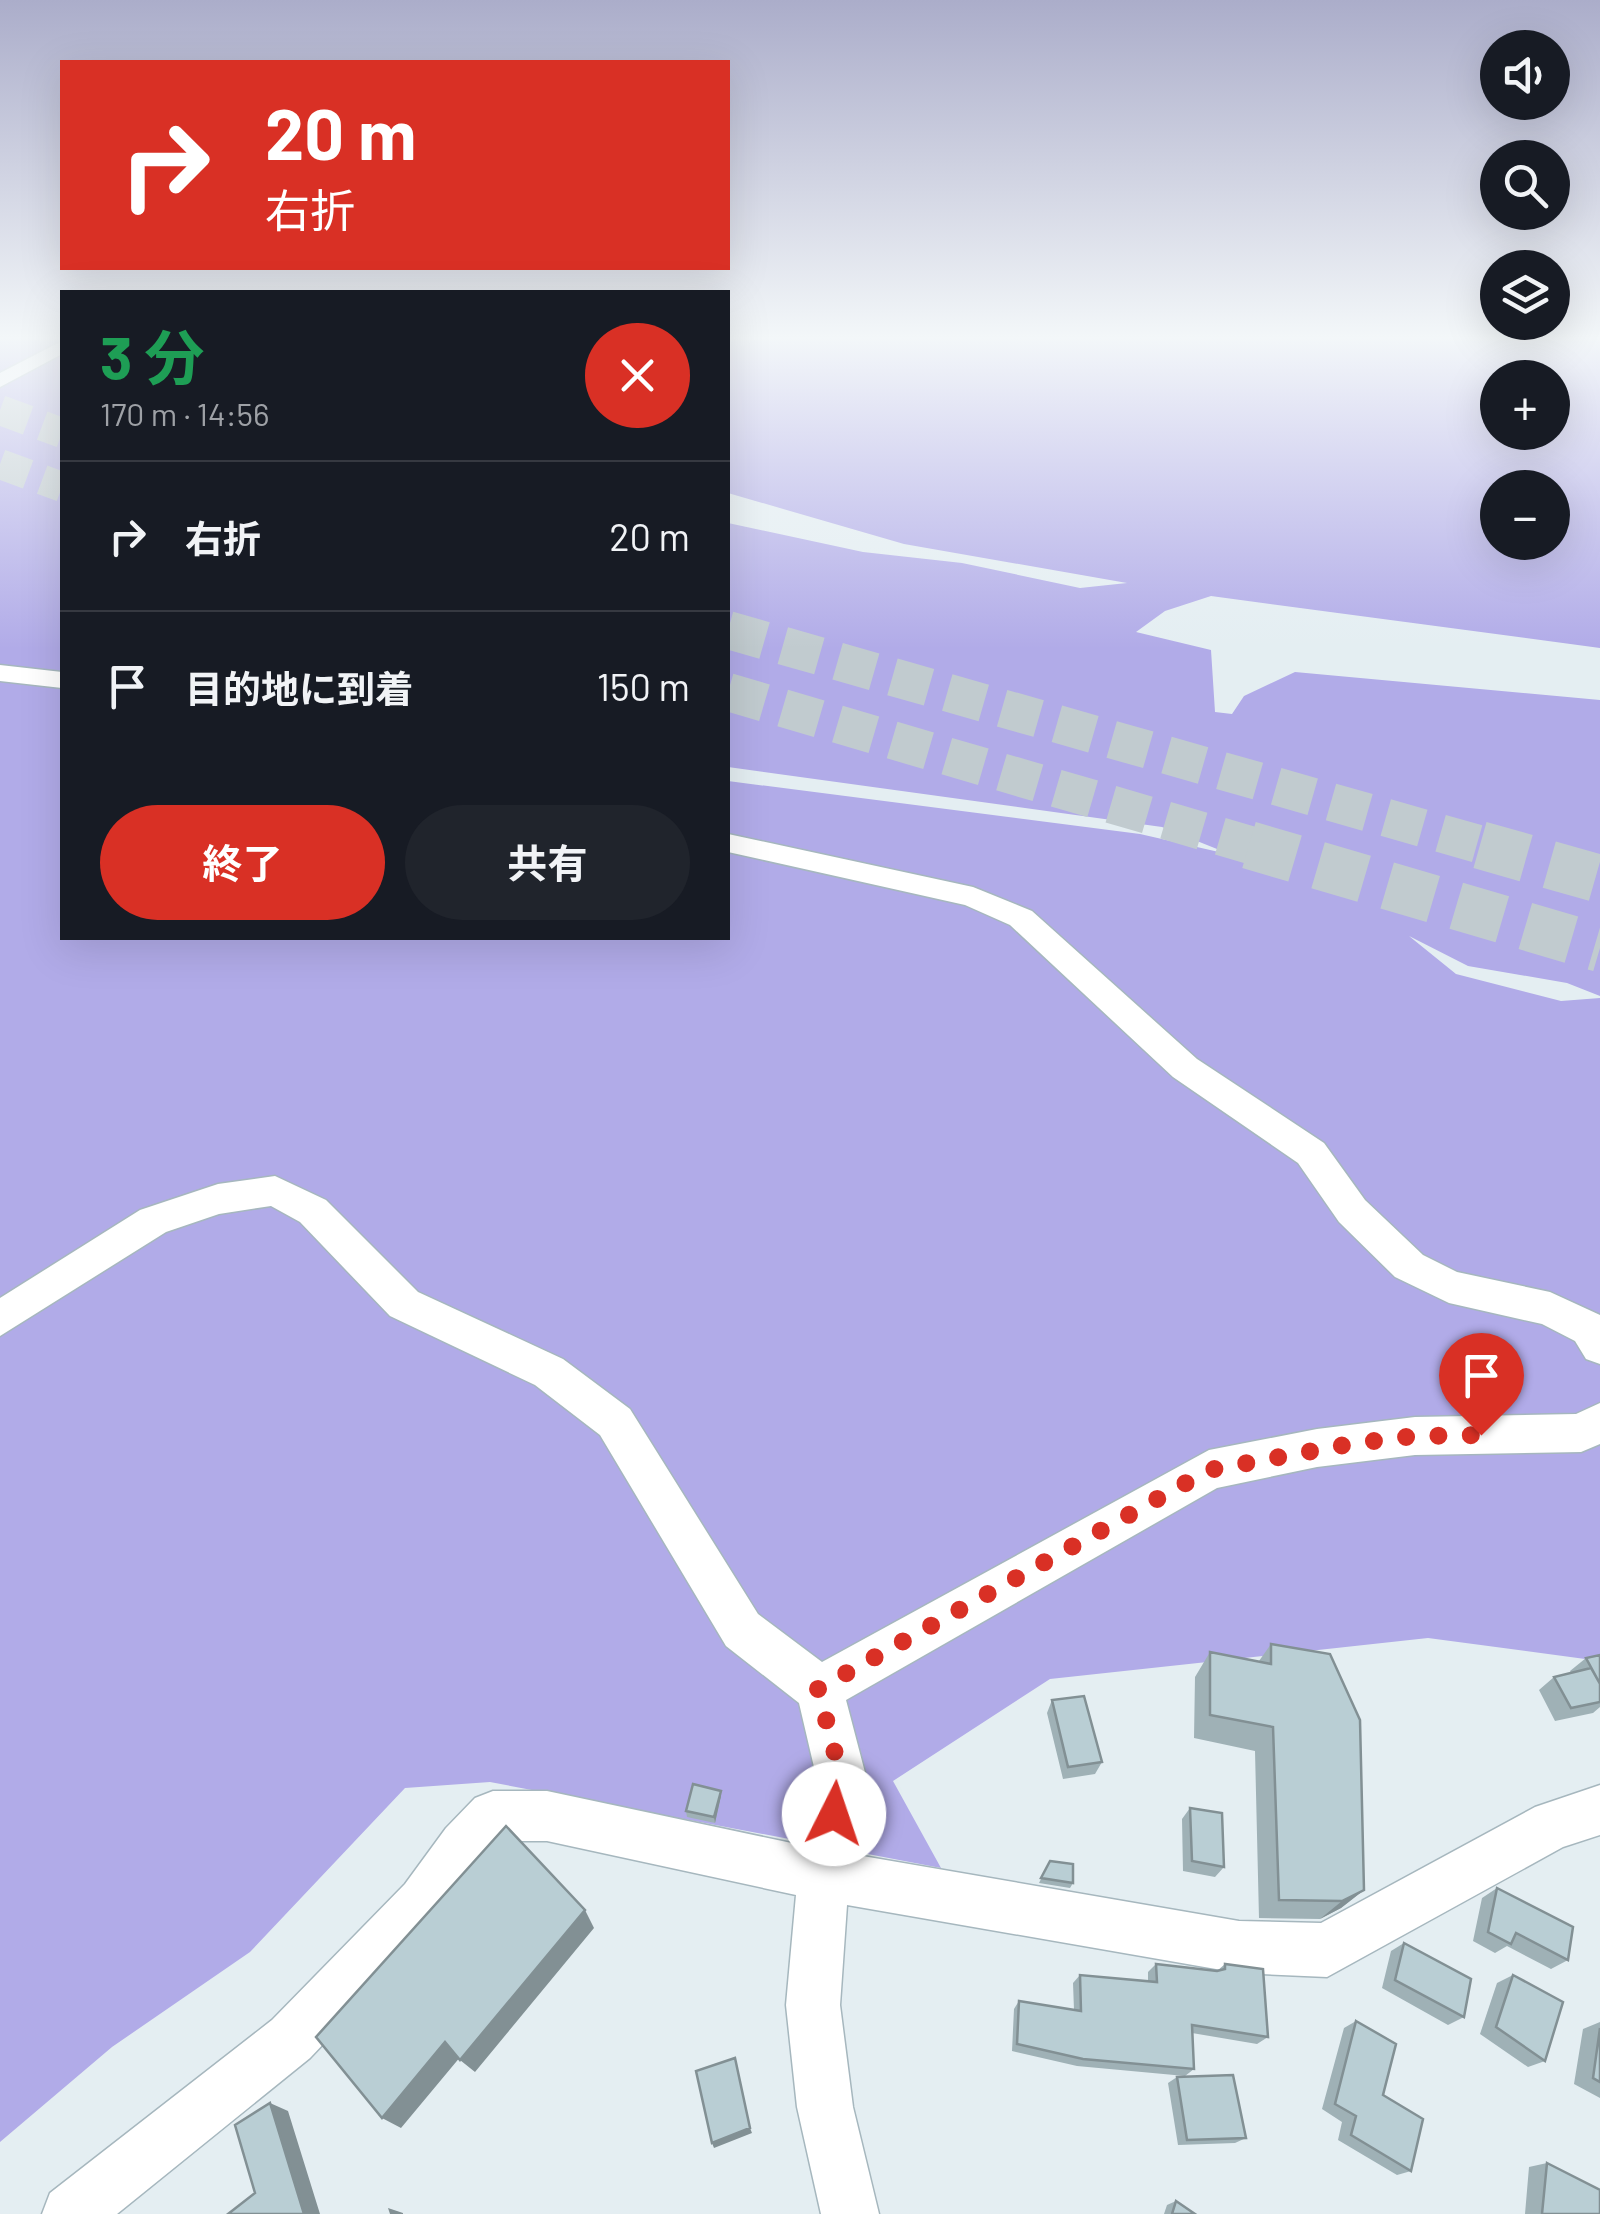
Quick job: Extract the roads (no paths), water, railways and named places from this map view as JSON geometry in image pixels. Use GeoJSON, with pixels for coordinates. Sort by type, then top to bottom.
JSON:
{"type":"FeatureCollection","features":[{"type":"Feature","properties":{"kind":"street"},"geometry":{"type":"LineString","coordinates":[[0,673],[60,680]]}},
{"type":"Feature","properties":{"kind":"street"},"geometry":{"type":"LineString","coordinates":[[730,844],[973,897],[1021,918],[1185,1068],[1311,1153],[1352,1211],[1409,1266],[1449,1287],[1550,1309],[1589,1329],[1600,1348]]}},
{"type":"Feature","properties":{"kind":"street"},"geometry":{"type":"LineString","coordinates":[[0,1318],[154,1221],[218,1199],[274,1191],[313,1211],[404,1304],[548,1372],[615,1422],[742,1630],[818,1689],[843,1784],[822,1875],[813,2005],[825,2107],[850,2214]]}},
{"type":"Feature","properties":{"kind":"street"},"geometry":{"type":"LineString","coordinates":[[818,1689],[1209,1470],[1317,1448],[1414,1436],[1581,1433],[1600,1422]]}},
{"type":"Feature","properties":{"kind":"street"},"geometry":{"type":"LineString","coordinates":[[71,2214],[291,2038],[423,1902],[464,1846],[494,1816],[547,1816],[822,1875],[1239,1947],[1327,1950],[1553,1826],[1600,1810]]}},
{"type":"Feature","properties":{"kind":"tunnel"},"geometry":{"type":"LineString","coordinates":[[0,464],[60,486]]}},
{"type":"Feature","properties":{"kind":"tunnel"},"geometry":{"type":"LineString","coordinates":[[730,631],[1489,847]]}},
{"type":"Feature","properties":{"kind":"tunnel"},"geometry":{"type":"LineString","coordinates":[[730,693],[1257,847]]}},
{"type":"Feature","properties":{"kind":"tunnel"},"geometry":{"type":"LineString","coordinates":[[1249,845],[1600,948]]}},
{"type":"Feature","properties":{"kind":"tunnel"},"geometry":{"type":"LineString","coordinates":[[1480,845],[1600,879]]}}]}
